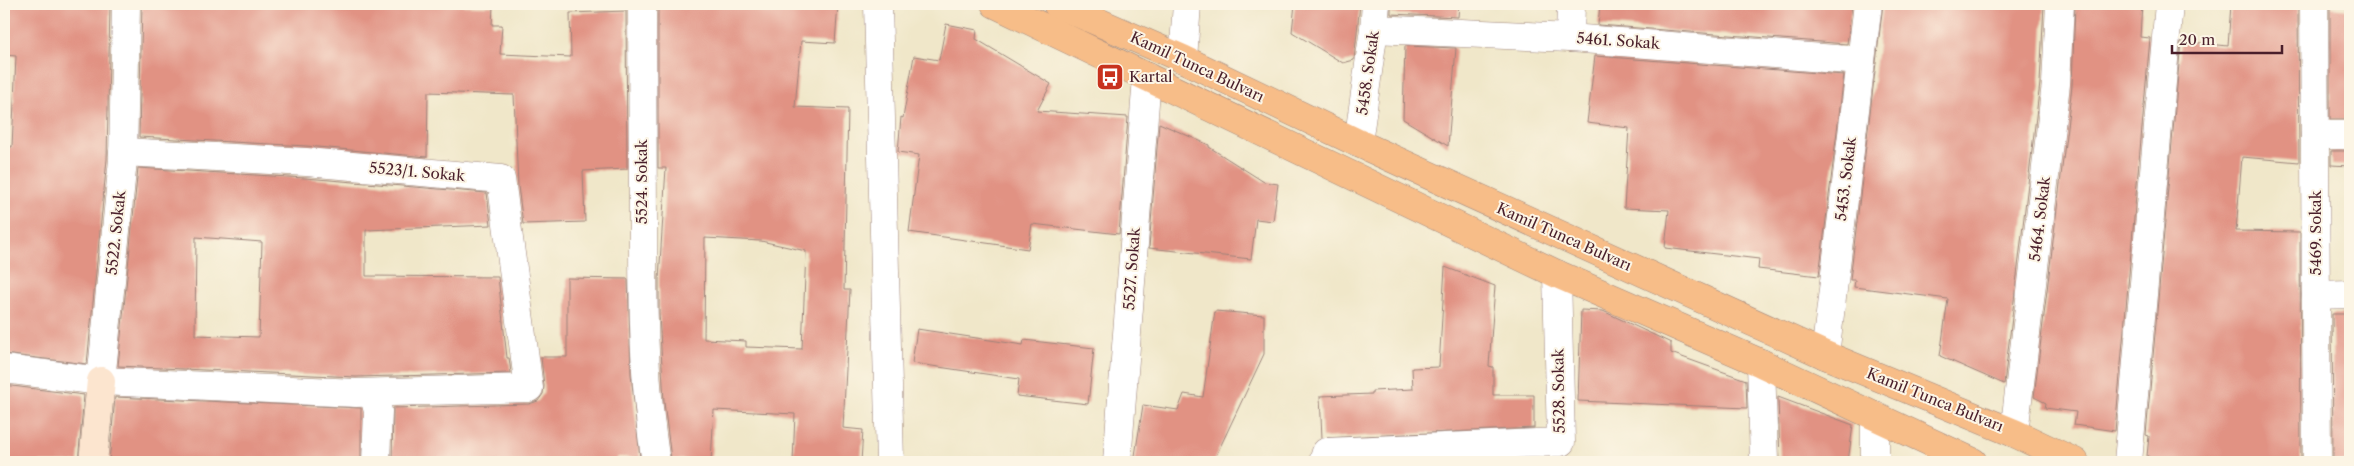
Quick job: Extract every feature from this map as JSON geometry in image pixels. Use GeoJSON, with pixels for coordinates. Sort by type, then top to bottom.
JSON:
{"type":"FeatureCollection","features":[{"type":"Feature","properties":{"kind":"main road","name":"Kamil Tunca Bulvarı"},"geometry":{"type":"LineString","coordinates":[[995,4],[1556,274],[1761,363],[1972,462]]}},
{"type":"Feature","properties":{"kind":"main road","name":"Kamil Tunca Bulvarı"},"geometry":{"type":"LineString","coordinates":[[1057,4],[1183,59],[1358,143],[1824,355],[2014,433],[2075,462]]}},
{"type":"Feature","properties":{"kind":"street","name":"5522. Sokak"},"geometry":{"type":"LineString","coordinates":[[93,462],[123,152],[126,4]]}},
{"type":"Feature","properties":{"kind":"street","name":"5524. Sokak"},"geometry":{"type":"LineString","coordinates":[[642,4],[643,251],[646,361],[656,462]]}},
{"type":"Feature","properties":{"kind":"street"},"geometry":{"type":"LineString","coordinates":[[878,4],[890,462]]}},
{"type":"Feature","properties":{"kind":"street"},"geometry":{"type":"LineString","coordinates":[[1183,59],[1187,4]]}},
{"type":"Feature","properties":{"kind":"street"},"geometry":{"type":"LineString","coordinates":[[1570,38],[1571,4]]}},
{"type":"Feature","properties":{"kind":"street","name":"5453. Sokak"},"geometry":{"type":"LineString","coordinates":[[1824,355],[1868,4]]}},
{"type":"Feature","properties":{"kind":"street","name":"5464. Sokak"},"geometry":{"type":"LineString","coordinates":[[2014,433],[2056,84],[2060,4]]}},
{"type":"Feature","properties":{"kind":"street"},"geometry":{"type":"LineString","coordinates":[[2128,462],[2169,4]]}},
{"type":"Feature","properties":{"kind":"street","name":"5469. Sokak"},"geometry":{"type":"LineString","coordinates":[[2314,4],[2317,462]]}},
{"type":"Feature","properties":{"kind":"street","name":"5461. Sokak"},"geometry":{"type":"LineString","coordinates":[[1375,16],[1570,38],[1861,61]]}},
{"type":"Feature","properties":{"kind":"street","name":"5458. Sokak"},"geometry":{"type":"LineString","coordinates":[[1358,143],[1375,16]]}},
{"type":"Feature","properties":{"kind":"street","name":"5527. Sokak"},"geometry":{"type":"LineString","coordinates":[[1117,462],[1147,76]]}},
{"type":"Feature","properties":{"kind":"street"},"geometry":{"type":"LineString","coordinates":[[2316,135],[2350,135]]}},
{"type":"Feature","properties":{"kind":"street","name":"5523/1. Sokak"},"geometry":{"type":"LineString","coordinates":[[123,152],[306,162],[501,179],[529,388],[373,393]]}},
{"type":"Feature","properties":{"kind":"street","name":"5528. Sokak"},"geometry":{"type":"LineString","coordinates":[[1324,462],[1326,452],[1561,442],[1556,274]]}},
{"type":"Feature","properties":{"kind":"street"},"geometry":{"type":"LineString","coordinates":[[2316,295],[2350,294]]}},
{"type":"Feature","properties":{"kind":"street"},"geometry":{"type":"LineString","coordinates":[[1761,363],[1764,462]]}},
{"type":"Feature","properties":{"kind":"street"},"geometry":{"type":"LineString","coordinates":[[4,369],[102,381],[373,393],[378,411],[376,462]]}},
{"type":"Feature","properties":{"kind":"street"},"geometry":{"type":"LineString","coordinates":[[1875,416],[1875,462]]}},
{"type":"Feature","properties":{"kind":"building"},"geometry":{"type":"Polygon","coordinates":[[[4,4],[110,4],[107,159],[87,364],[4,354],[4,146],[12,147],[16,56],[4,55],[4,4]]]}},
{"type":"Feature","properties":{"kind":"building"},"geometry":{"type":"Polygon","coordinates":[[[142,4],[321,4],[353,8],[353,4],[493,6],[492,25],[502,25],[500,54],[571,57],[570,13],[626,11],[627,169],[583,171],[585,222],[523,224],[518,186],[514,95],[428,92],[427,157],[307,146],[139,137],[142,4]]]}},
{"type":"Feature","properties":{"kind":"building"},"geometry":{"type":"Polygon","coordinates":[[[658,4],[838,4],[835,43],[801,41],[795,107],[848,109],[844,290],[850,290],[843,428],[863,430],[861,462],[793,462],[795,414],[714,410],[711,461],[671,459],[664,402],[659,313],[659,279],[666,168],[658,168],[658,4]],[[705,238],[704,339],[746,341],[746,347],[802,349],[806,251],[761,241],[705,238]]]}},
{"type":"Feature","properties":{"kind":"building"},"geometry":{"type":"Polygon","coordinates":[[[1295,4],[1360,4],[1354,60],[1343,63],[1292,32],[1295,4]]]}},
{"type":"Feature","properties":{"kind":"building"},"geometry":{"type":"Polygon","coordinates":[[[1391,4],[1459,4],[1458,17],[1391,14],[1391,4]]]}},
{"type":"Feature","properties":{"kind":"building"},"geometry":{"type":"Polygon","coordinates":[[[1600,4],[1852,4],[1847,44],[1598,25],[1600,4]]]}},
{"type":"Feature","properties":{"kind":"building"},"geometry":{"type":"Polygon","coordinates":[[[1883,4],[2044,4],[2040,83],[2004,384],[1940,356],[1948,299],[1854,287],[1855,280],[1850,280],[1883,4]]]}},
{"type":"Feature","properties":{"kind":"building"},"geometry":{"type":"Polygon","coordinates":[[[2075,4],[2142,4],[2140,37],[2150,38],[2115,431],[2074,425],[2076,412],[2045,408],[2046,403],[2034,397],[2072,86],[2075,4]]]}},
{"type":"Feature","properties":{"kind":"building"},"geometry":{"type":"Polygon","coordinates":[[[2231,4],[2298,5],[2299,162],[2242,157],[2236,231],[2300,232],[2301,462],[2161,462],[2147,456],[2149,436],[2146,435],[2181,41],[2228,46],[2231,4]]]}},
{"type":"Feature","properties":{"kind":"building"},"geometry":{"type":"Polygon","coordinates":[[[2330,7],[2350,9],[2350,119],[2330,119],[2330,7]]]}},
{"type":"Feature","properties":{"kind":"building"},"geometry":{"type":"Polygon","coordinates":[[[946,24],[977,30],[976,39],[1051,84],[1037,111],[1128,117],[1119,234],[1032,224],[1028,249],[909,232],[919,155],[898,152],[901,117],[903,118],[914,56],[939,60],[946,24]]]}},
{"type":"Feature","properties":{"kind":"building"},"geometry":{"type":"Polygon","coordinates":[[[1405,46],[1456,48],[1448,146],[1403,119],[1405,46]]]}},
{"type":"Feature","properties":{"kind":"building"},"geometry":{"type":"Polygon","coordinates":[[[1595,56],[1844,75],[1819,276],[1758,269],[1759,259],[1665,248],[1669,210],[1624,208],[1629,128],[1587,123],[1595,56]]]}},
{"type":"Feature","properties":{"kind":"building"},"geometry":{"type":"Polygon","coordinates":[[[1159,123],[1209,145],[1209,147],[1264,182],[1278,184],[1273,221],[1256,219],[1251,259],[1149,248],[1159,123]]]}},
{"type":"Feature","properties":{"kind":"building"},"geometry":{"type":"Polygon","coordinates":[[[2331,151],[2350,151],[2350,166],[2331,165],[2331,151]]]}},
{"type":"Feature","properties":{"kind":"building"},"geometry":{"type":"Polygon","coordinates":[[[138,168],[305,178],[487,193],[491,225],[366,230],[366,276],[498,277],[507,358],[509,358],[511,373],[356,377],[118,366],[138,168]],[[196,237],[195,335],[259,337],[262,242],[196,237]]]}},
{"type":"Feature","properties":{"kind":"building"},"geometry":{"type":"Polygon","coordinates":[[[1445,267],[1495,286],[1489,366],[1493,367],[1493,395],[1534,395],[1534,428],[1322,438],[1320,396],[1372,394],[1372,391],[1413,389],[1412,368],[1439,367],[1445,267]]]}},
{"type":"Feature","properties":{"kind":"building"},"geometry":{"type":"Polygon","coordinates":[[[567,278],[628,279],[631,374],[640,458],[618,457],[615,462],[392,462],[393,408],[529,404],[538,401],[543,394],[544,386],[541,357],[567,357],[567,278]]]}},
{"type":"Feature","properties":{"kind":"building"},"geometry":{"type":"Polygon","coordinates":[[[1581,310],[1603,311],[1671,343],[1671,353],[1746,380],[1747,408],[1578,401],[1581,310]]]}},
{"type":"Feature","properties":{"kind":"building"},"geometry":{"type":"Polygon","coordinates":[[[1215,311],[1264,315],[1264,354],[1213,462],[1134,462],[1143,405],[1178,410],[1184,394],[1203,397],[1215,311]]]}},
{"type":"Feature","properties":{"kind":"building"},"geometry":{"type":"Polygon","coordinates":[[[2332,314],[2350,314],[2350,462],[2333,462],[2332,314]]]}},
{"type":"Feature","properties":{"kind":"building"},"geometry":{"type":"Polygon","coordinates":[[[917,329],[1023,345],[1024,340],[1094,348],[1088,404],[1017,396],[1019,379],[912,363],[917,329]]]}},
{"type":"Feature","properties":{"kind":"building"},"geometry":{"type":"Polygon","coordinates":[[[4,385],[84,395],[78,462],[4,462],[4,385]]]}},
{"type":"Feature","properties":{"kind":"building"},"geometry":{"type":"Polygon","coordinates":[[[115,397],[361,408],[361,462],[109,462],[115,397]]]}},
{"type":"Feature","properties":{"kind":"building"},"geometry":{"type":"Polygon","coordinates":[[[1778,397],[1853,425],[1848,462],[1780,462],[1778,397]]]}},
{"type":"Feature","properties":{"kind":"place","name":"Kartal"},"geometry":{"type":"Point","coordinates":[1110,77]}}]}
